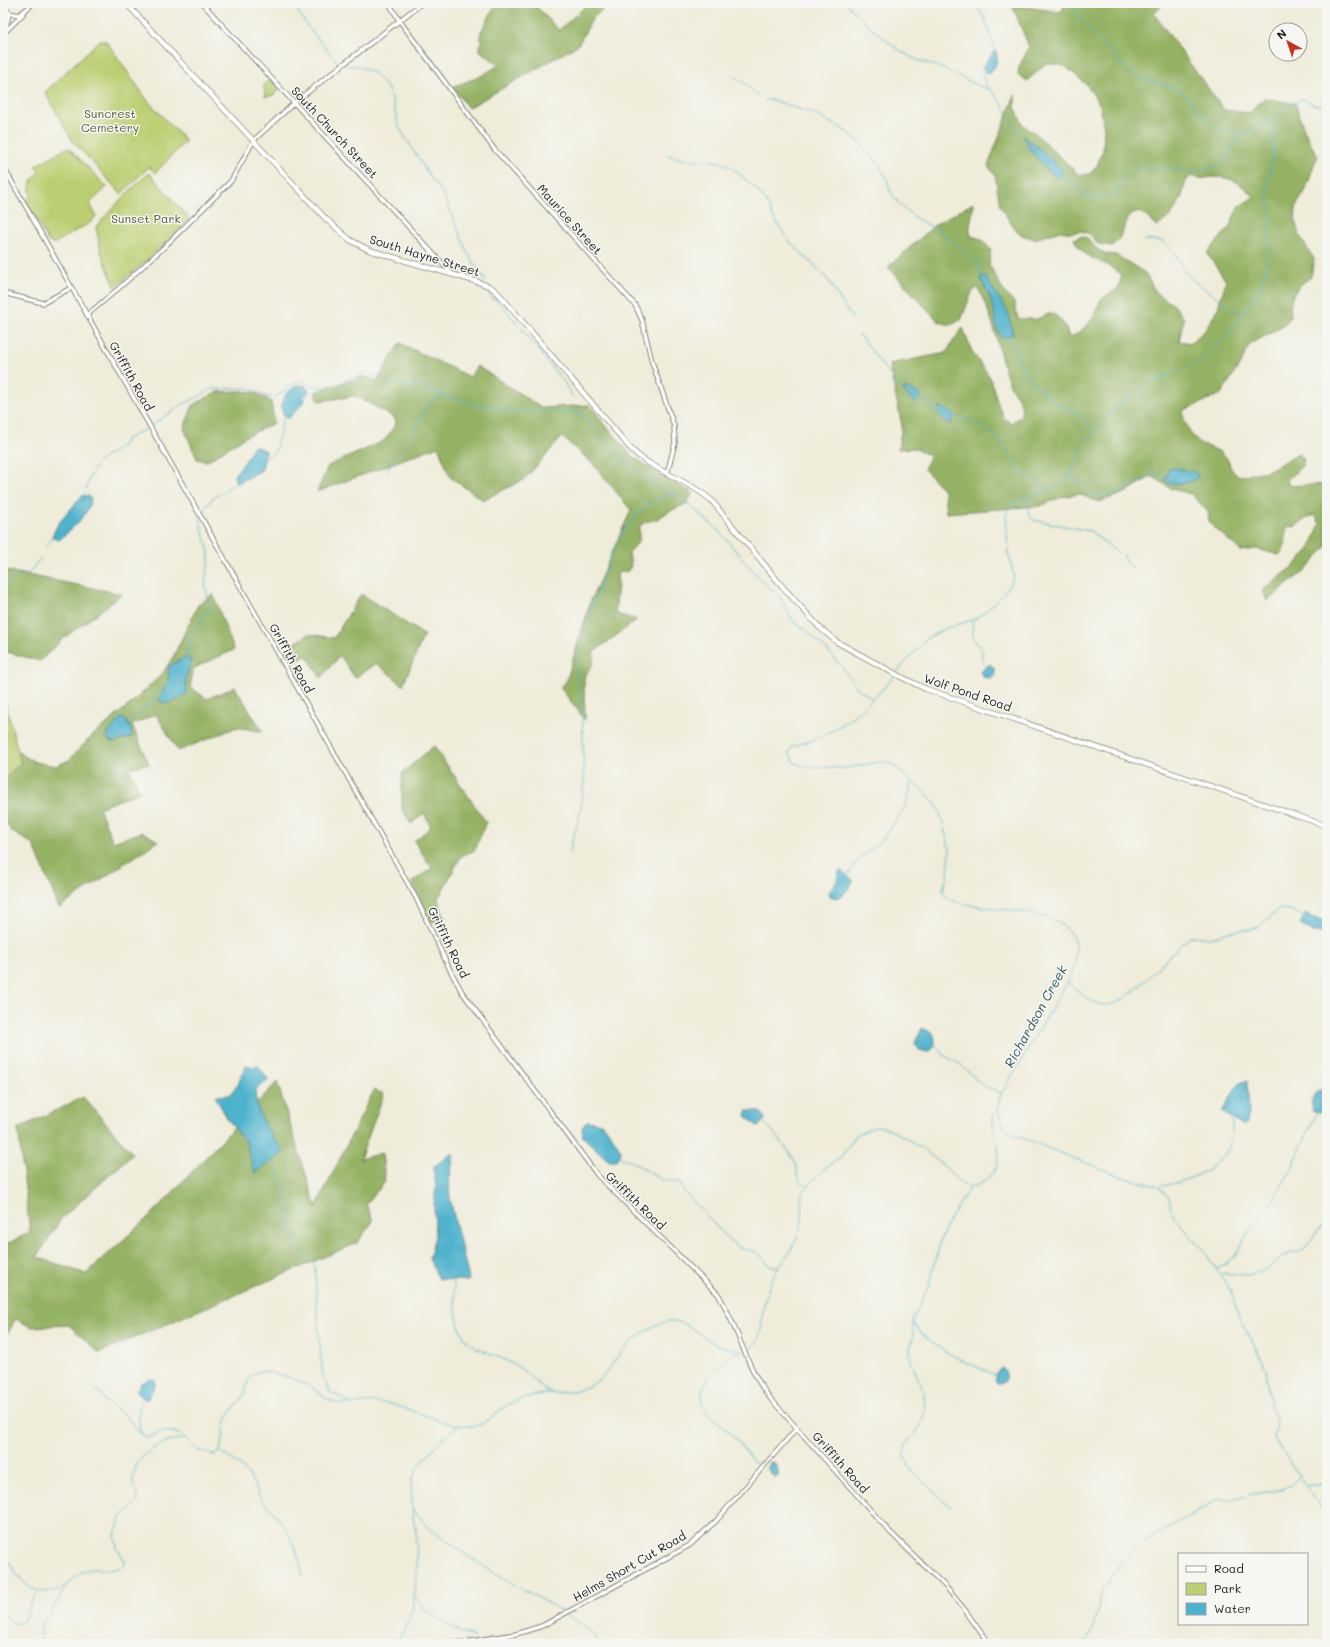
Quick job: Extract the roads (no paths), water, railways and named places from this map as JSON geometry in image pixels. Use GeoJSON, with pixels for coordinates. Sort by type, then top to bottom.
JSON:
{"type":"FeatureCollection","features":[{"type":"Feature","properties":{"kind":"main road","name":"South Hayne Street"},"geometry":{"type":"LineString","coordinates":[[126,3],[331,224],[350,240],[376,252],[486,285],[499,294],[631,449],[645,462],[667,474]]}},
{"type":"Feature","properties":{"kind":"main road"},"geometry":{"type":"LineString","coordinates":[[3,6],[9,13],[3,39]]}},
{"type":"Feature","properties":{"kind":"main road","name":"Wolf Pond Road"},"geometry":{"type":"LineString","coordinates":[[667,474],[694,488],[711,500],[782,586],[819,627],[837,642],[893,673],[926,688],[1327,826]]}},
{"type":"Feature","properties":{"kind":"street"},"geometry":{"type":"LineString","coordinates":[[4,33],[34,3]]}},
{"type":"Feature","properties":{"kind":"street","name":"South Church Street"},"geometry":{"type":"LineString","coordinates":[[202,3],[454,275]]}},
{"type":"Feature","properties":{"kind":"street","name":"Maurice Street"},"geometry":{"type":"LineString","coordinates":[[389,3],[399,20],[495,150],[635,305],[642,320],[655,372],[674,426],[675,443],[667,474]]}},
{"type":"Feature","properties":{"kind":"street"},"geometry":{"type":"LineString","coordinates":[[86,315],[119,288],[161,250],[231,181],[254,140],[295,102],[422,3]]}},
{"type":"Feature","properties":{"kind":"street"},"geometry":{"type":"LineString","coordinates":[[9,13],[16,15],[23,13]]}},
{"type":"Feature","properties":{"kind":"street","name":"Griffith Road"},"geometry":{"type":"LineString","coordinates":[[3,166],[416,898],[462,992],[598,1176],[716,1291],[723,1302],[747,1357],[764,1391],[897,1540],[945,1586],[989,1644]]}},
{"type":"Feature","properties":{"kind":"street"},"geometry":{"type":"LineString","coordinates":[[3,292],[43,303],[71,288]]}},
{"type":"Feature","properties":{"kind":"street","name":"Helms Short Cut Road"},"geometry":{"type":"LineString","coordinates":[[452,1644],[516,1634],[542,1626],[690,1545],[721,1515],[797,1428]]}},
{"type":"Feature","properties":{"kind":"water"},"geometry":{"type":"Polygon","coordinates":[[[995,50],[997,56],[996,63],[989,74],[982,68],[995,50]]]}},
{"type":"Feature","properties":{"kind":"water"},"geometry":{"type":"Polygon","coordinates":[[[1023,136],[1063,170],[1057,180],[1030,150],[1023,136]]]}},
{"type":"Feature","properties":{"kind":"water"},"geometry":{"type":"Polygon","coordinates":[[[985,276],[1008,312],[1013,335],[1001,338],[996,326],[989,295],[981,280],[981,277],[985,276]]]}},
{"type":"Feature","properties":{"kind":"water"},"geometry":{"type":"Polygon","coordinates":[[[300,385],[306,386],[309,392],[304,397],[303,403],[288,419],[282,410],[283,399],[290,390],[300,385]]]}},
{"type":"Feature","properties":{"kind":"water"},"geometry":{"type":"Polygon","coordinates":[[[903,389],[914,391],[922,397],[916,403],[905,393],[903,389]]]}},
{"type":"Feature","properties":{"kind":"water"},"geometry":{"type":"Polygon","coordinates":[[[940,407],[954,414],[952,424],[946,421],[938,411],[940,407]]]}},
{"type":"Feature","properties":{"kind":"water"},"geometry":{"type":"Polygon","coordinates":[[[255,446],[266,451],[262,470],[236,484],[234,475],[245,462],[255,446]]]}},
{"type":"Feature","properties":{"kind":"water"},"geometry":{"type":"Polygon","coordinates":[[[1170,467],[1195,472],[1198,475],[1197,478],[1183,483],[1168,483],[1165,480],[1170,467]]]}},
{"type":"Feature","properties":{"kind":"water"},"geometry":{"type":"Polygon","coordinates":[[[82,496],[89,496],[91,500],[87,511],[59,540],[53,538],[52,536],[58,524],[82,496]]]}},
{"type":"Feature","properties":{"kind":"water"},"geometry":{"type":"Polygon","coordinates":[[[185,657],[191,660],[186,679],[187,693],[177,700],[165,704],[158,699],[168,683],[169,666],[185,657]]]}},
{"type":"Feature","properties":{"kind":"water"},"geometry":{"type":"Polygon","coordinates":[[[990,664],[994,668],[995,676],[991,678],[983,677],[980,672],[990,664]]]}},
{"type":"Feature","properties":{"kind":"water"},"geometry":{"type":"Polygon","coordinates":[[[121,718],[125,719],[131,729],[132,737],[115,742],[109,741],[106,735],[121,718]]]}},
{"type":"Feature","properties":{"kind":"water"},"geometry":{"type":"Polygon","coordinates":[[[839,871],[842,871],[854,881],[847,891],[841,896],[830,896],[829,892],[837,881],[839,871]]]}},
{"type":"Feature","properties":{"kind":"water"},"geometry":{"type":"Polygon","coordinates":[[[1306,913],[1313,918],[1327,921],[1327,929],[1324,932],[1314,932],[1300,924],[1306,913]]]}},
{"type":"Feature","properties":{"kind":"water"},"geometry":{"type":"Polygon","coordinates":[[[922,1028],[933,1033],[934,1036],[934,1046],[929,1052],[920,1051],[915,1043],[922,1028]]]}},
{"type":"Feature","properties":{"kind":"water"},"geometry":{"type":"Polygon","coordinates":[[[258,1066],[269,1080],[256,1089],[256,1101],[269,1132],[284,1152],[255,1173],[247,1144],[227,1118],[215,1096],[229,1095],[238,1085],[245,1067],[258,1066]]]}},
{"type":"Feature","properties":{"kind":"water"},"geometry":{"type":"Polygon","coordinates":[[[1247,1080],[1249,1110],[1247,1123],[1243,1125],[1222,1112],[1238,1084],[1247,1080]]]}},
{"type":"Feature","properties":{"kind":"water"},"geometry":{"type":"Polygon","coordinates":[[[1327,1086],[1327,1109],[1324,1114],[1312,1110],[1311,1106],[1313,1098],[1320,1090],[1327,1086]]]}},
{"type":"Feature","properties":{"kind":"water"},"geometry":{"type":"Polygon","coordinates":[[[747,1111],[756,1111],[761,1113],[765,1119],[760,1125],[757,1126],[746,1116],[747,1111]]]}},
{"type":"Feature","properties":{"kind":"water"},"geometry":{"type":"Polygon","coordinates":[[[587,1121],[601,1123],[610,1132],[621,1151],[620,1156],[615,1161],[609,1161],[583,1137],[582,1128],[587,1121]]]}},
{"type":"Feature","properties":{"kind":"water"},"geometry":{"type":"Polygon","coordinates":[[[451,1154],[454,1155],[449,1180],[450,1199],[469,1279],[468,1281],[439,1279],[429,1259],[435,1236],[434,1206],[436,1186],[433,1167],[451,1154]]]}},
{"type":"Feature","properties":{"kind":"water"},"geometry":{"type":"Polygon","coordinates":[[[1002,1368],[1006,1374],[1006,1377],[1003,1383],[999,1384],[996,1382],[995,1376],[1002,1368]]]}},
{"type":"Feature","properties":{"kind":"water"},"geometry":{"type":"Polygon","coordinates":[[[151,1379],[155,1380],[155,1385],[147,1400],[138,1394],[137,1390],[141,1383],[151,1379]]]}},
{"type":"Feature","properties":{"kind":"water"},"geometry":{"type":"Polygon","coordinates":[[[772,1462],[777,1467],[779,1475],[776,1478],[767,1468],[769,1463],[772,1462]]]}},
{"type":"Feature","properties":{"kind":"waterway"},"geometry":{"type":"LineString","coordinates":[[293,3],[308,27],[337,62]]}},
{"type":"Feature","properties":{"kind":"waterway"},"geometry":{"type":"LineString","coordinates":[[846,3],[875,31],[907,55],[939,67],[990,90]]}},
{"type":"Feature","properties":{"kind":"waterway"},"geometry":{"type":"LineString","coordinates":[[974,3],[984,17],[995,50]]}},
{"type":"Feature","properties":{"kind":"waterway"},"geometry":{"type":"LineString","coordinates":[[1070,3],[1084,24],[1125,68],[1140,78],[1178,90],[1187,97],[1214,126],[1234,133],[1247,132]]}},
{"type":"Feature","properties":{"kind":"waterway"},"geometry":{"type":"LineString","coordinates":[[347,66],[358,66],[372,72],[385,85],[391,95],[399,127],[430,177],[444,195],[470,257],[486,282]]}},
{"type":"Feature","properties":{"kind":"waterway"},"geometry":{"type":"LineString","coordinates":[[984,71],[983,77],[986,85],[1001,102],[1012,122],[1023,137]]}},
{"type":"Feature","properties":{"kind":"waterway"},"geometry":{"type":"LineString","coordinates":[[732,75],[742,81],[759,96]]}},
{"type":"Feature","properties":{"kind":"waterway"},"geometry":{"type":"LineString","coordinates":[[765,100],[772,100],[814,114],[841,128],[859,142],[877,162],[887,179],[891,193],[900,205],[917,219],[938,230],[972,257],[979,266],[981,277]]}},
{"type":"Feature","properties":{"kind":"waterway","name":"Richardson Creek"},"geometry":{"type":"LineString","coordinates":[[897,672],[927,638],[947,628],[975,619],[986,611],[1003,594],[1014,575],[1008,553],[1006,515],[1008,509],[1019,500],[1057,487],[1064,483],[1074,469],[1081,450],[1086,442],[1119,406],[1147,384],[1190,367],[1204,359],[1220,344],[1251,303],[1261,287],[1267,264],[1271,216],[1267,188],[1273,153],[1276,116],[1283,107],[1301,100],[1306,100],[1314,105],[1327,107]]}},
{"type":"Feature","properties":{"kind":"waterway"},"geometry":{"type":"LineString","coordinates":[[1061,174],[1082,193],[1093,197],[1107,198],[1113,196],[1117,192],[1129,174],[1134,170],[1144,167],[1154,166],[1186,171],[1208,169],[1220,163],[1233,146],[1246,134],[1262,124],[1274,121]]}},
{"type":"Feature","properties":{"kind":"waterway"},"geometry":{"type":"LineString","coordinates":[[668,155],[686,160],[707,160],[723,163],[731,167],[753,186],[769,206],[773,217],[789,241],[826,277],[852,318]]}},
{"type":"Feature","properties":{"kind":"waterway"},"geometry":{"type":"LineString","coordinates":[[1145,240],[1161,241],[1175,253],[1185,272],[1195,282],[1241,314]]}},
{"type":"Feature","properties":{"kind":"waterway"},"geometry":{"type":"LineString","coordinates":[[487,288],[491,298],[499,302],[518,324],[564,382],[574,399]]}},
{"type":"Feature","properties":{"kind":"waterway"},"geometry":{"type":"LineString","coordinates":[[859,334],[885,369],[903,389]]}},
{"type":"Feature","properties":{"kind":"waterway"},"geometry":{"type":"LineString","coordinates":[[1008,337],[1028,376],[1041,390],[1054,402],[1073,412],[1095,430]]}},
{"type":"Feature","properties":{"kind":"waterway"},"geometry":{"type":"LineString","coordinates":[[276,397],[296,382],[301,381],[312,386],[323,387],[339,384],[350,378],[370,372],[388,383],[415,385],[454,399],[489,407],[517,411],[570,412],[583,416]]}},
{"type":"Feature","properties":{"kind":"waterway"},"geometry":{"type":"LineString","coordinates":[[152,425],[182,405],[213,389],[249,388],[266,396],[272,397]]}},
{"type":"Feature","properties":{"kind":"waterway"},"geometry":{"type":"LineString","coordinates":[[388,470],[390,464],[410,444],[427,405],[442,395]]}},
{"type":"Feature","properties":{"kind":"waterway"},"geometry":{"type":"LineString","coordinates":[[921,397],[939,412]]}},
{"type":"Feature","properties":{"kind":"waterway"},"geometry":{"type":"LineString","coordinates":[[579,408],[585,418],[622,459],[650,481],[685,501],[720,532],[758,577],[779,596],[793,621],[806,630],[825,648],[858,689],[872,698]]}},
{"type":"Feature","properties":{"kind":"waterway"},"geometry":{"type":"LineString","coordinates":[[266,458],[275,452],[284,415]]}},
{"type":"Feature","properties":{"kind":"waterway"},"geometry":{"type":"LineString","coordinates":[[953,416],[976,423],[989,431],[1006,448],[1019,469],[1045,487],[1045,490]]}},
{"type":"Feature","properties":{"kind":"waterway"},"geometry":{"type":"LineString","coordinates":[[97,463],[123,445],[125,440],[147,428]]}},
{"type":"Feature","properties":{"kind":"waterway"},"geometry":{"type":"LineString","coordinates":[[93,471],[96,466]]}},
{"type":"Feature","properties":{"kind":"waterway"},"geometry":{"type":"LineString","coordinates":[[1072,473],[1089,493],[1100,496],[1119,494],[1129,486],[1144,480],[1151,472],[1160,474],[1166,478]]}},
{"type":"Feature","properties":{"kind":"waterway"},"geometry":{"type":"LineString","coordinates":[[86,489],[91,474]]}},
{"type":"Feature","properties":{"kind":"waterway"},"geometry":{"type":"LineString","coordinates":[[200,514],[213,498],[236,483]]}},
{"type":"Feature","properties":{"kind":"waterway"},"geometry":{"type":"LineString","coordinates":[[82,497],[85,493]]}},
{"type":"Feature","properties":{"kind":"waterway"},"geometry":{"type":"LineString","coordinates":[[569,853],[581,810],[584,778],[582,709],[576,673],[578,651],[584,636],[590,610],[610,558],[623,532],[640,511],[656,500],[673,494]]}},
{"type":"Feature","properties":{"kind":"waterway"},"geometry":{"type":"LineString","coordinates":[[1026,499],[1029,515],[1033,520],[1090,531],[1118,553]]}},
{"type":"Feature","properties":{"kind":"waterway"},"geometry":{"type":"LineString","coordinates":[[186,658],[192,635],[210,607],[206,592],[209,552],[201,527],[200,517]]}},
{"type":"Feature","properties":{"kind":"waterway"},"geometry":{"type":"LineString","coordinates":[[46,546],[53,537]]}},
{"type":"Feature","properties":{"kind":"waterway"},"geometry":{"type":"LineString","coordinates":[[1123,554],[1127,563],[1134,570]]}},
{"type":"Feature","properties":{"kind":"waterway"},"geometry":{"type":"LineString","coordinates":[[3,586],[12,579],[28,574],[40,559]]}},
{"type":"Feature","properties":{"kind":"waterway"},"geometry":{"type":"LineString","coordinates":[[972,620],[973,636],[983,654],[981,657],[985,667]]}},
{"type":"Feature","properties":{"kind":"waterway","name":"Richardson Creek"},"geometry":{"type":"LineString","coordinates":[[895,675],[871,701],[844,723],[816,739],[792,747],[789,753],[794,762],[805,767],[847,768],[879,762],[889,763],[930,797],[939,810],[950,850],[948,876],[943,889],[944,895],[951,900],[960,903],[1033,914],[1050,919],[1064,927],[1073,938],[1076,954],[1071,976],[1000,1096],[998,1107],[1000,1118],[1009,1132],[1014,1135],[1125,1178],[1157,1186],[1169,1197],[1171,1211],[1175,1218],[1205,1252],[1231,1292],[1240,1321],[1251,1338],[1266,1370],[1271,1407],[1277,1425],[1274,1434],[1275,1440],[1327,1517]]}},
{"type":"Feature","properties":{"kind":"waterway"},"geometry":{"type":"LineString","coordinates":[[129,724],[146,706],[158,699]]}},
{"type":"Feature","properties":{"kind":"waterway"},"geometry":{"type":"LineString","coordinates":[[847,876],[859,859],[882,840],[902,812],[907,802],[911,784],[913,783]]}},
{"type":"Feature","properties":{"kind":"waterway"},"geometry":{"type":"LineString","coordinates":[[1068,983],[1093,1002],[1109,1005],[1122,1000],[1134,991],[1182,943],[1192,936],[1211,938],[1231,931],[1250,930],[1258,927],[1279,909],[1288,910],[1305,916]]}},
{"type":"Feature","properties":{"kind":"waterway"},"geometry":{"type":"LineString","coordinates":[[1324,932],[1327,935]]}},
{"type":"Feature","properties":{"kind":"waterway"},"geometry":{"type":"LineString","coordinates":[[935,1045],[945,1056],[960,1064],[982,1085],[1001,1093]]}},
{"type":"Feature","properties":{"kind":"waterway"},"geometry":{"type":"LineString","coordinates":[[1217,1269],[1226,1264],[1235,1256],[1251,1228],[1258,1221],[1275,1197],[1292,1168],[1318,1110]]}},
{"type":"Feature","properties":{"kind":"waterway"},"geometry":{"type":"LineString","coordinates":[[745,1351],[752,1348],[756,1343],[761,1329],[766,1296],[771,1281],[791,1249],[800,1228],[802,1217],[802,1192],[824,1169],[841,1157],[856,1135],[876,1126],[892,1131],[912,1142],[932,1156],[961,1184],[969,1187],[985,1181],[994,1172],[998,1162],[999,1156],[993,1126],[993,1114],[997,1111]]}},
{"type":"Feature","properties":{"kind":"waterway"},"geometry":{"type":"LineString","coordinates":[[1160,1188],[1161,1186],[1189,1179],[1216,1163],[1223,1156],[1230,1145],[1233,1118]]}},
{"type":"Feature","properties":{"kind":"waterway"},"geometry":{"type":"LineString","coordinates":[[763,1121],[791,1154],[796,1164],[798,1179],[806,1185]]}},
{"type":"Feature","properties":{"kind":"waterway"},"geometry":{"type":"LineString","coordinates":[[620,1157],[636,1164],[662,1180],[680,1183],[685,1193],[728,1240],[740,1248],[757,1252],[770,1266],[778,1268]]}},
{"type":"Feature","properties":{"kind":"waterway"},"geometry":{"type":"LineString","coordinates":[[272,1161],[286,1196],[295,1242],[315,1268],[323,1379],[330,1392],[351,1403]]}},
{"type":"Feature","properties":{"kind":"waterway"},"geometry":{"type":"LineString","coordinates":[[951,1507],[916,1475],[909,1466],[904,1454],[906,1444],[921,1425],[925,1410],[924,1394],[910,1358],[910,1350],[913,1336],[913,1319],[930,1283],[941,1239],[948,1223],[970,1187]]}},
{"type":"Feature","properties":{"kind":"waterway"},"geometry":{"type":"LineString","coordinates":[[1222,1275],[1224,1273],[1246,1275],[1265,1270],[1286,1255],[1304,1249],[1327,1220]]}},
{"type":"Feature","properties":{"kind":"waterway"},"geometry":{"type":"LineString","coordinates":[[453,1279],[455,1307],[459,1326],[468,1342],[475,1347],[504,1359],[520,1368],[542,1387],[551,1392]]}},
{"type":"Feature","properties":{"kind":"waterway"},"geometry":{"type":"LineString","coordinates":[[96,1391],[100,1392],[107,1403],[125,1415],[141,1434],[148,1438],[162,1431],[174,1432],[182,1435],[197,1450],[215,1455],[220,1451],[227,1418],[244,1395],[249,1379],[257,1372],[268,1372],[300,1382],[336,1403],[385,1403],[450,1424],[476,1426],[485,1422],[505,1407],[523,1398],[534,1395],[575,1391],[594,1383],[603,1376],[629,1344],[650,1328],[658,1324],[673,1321],[679,1322],[714,1343],[742,1351]]}},
{"type":"Feature","properties":{"kind":"waterway"},"geometry":{"type":"LineString","coordinates":[[914,1325],[926,1338],[948,1353],[995,1375]]}},
{"type":"Feature","properties":{"kind":"waterway"},"geometry":{"type":"LineString","coordinates":[[738,1351],[723,1363],[709,1378],[704,1386],[702,1403],[707,1412],[734,1437],[754,1463],[766,1461]]}},
{"type":"Feature","properties":{"kind":"waterway"},"geometry":{"type":"LineString","coordinates":[[141,1433],[139,1415],[143,1398]]}},
{"type":"Feature","properties":{"kind":"waterway"},"geometry":{"type":"LineString","coordinates":[[396,1644],[408,1623],[413,1607],[417,1571],[416,1528],[413,1519],[411,1482],[418,1467],[440,1441],[458,1426]]}},
{"type":"Feature","properties":{"kind":"waterway"},"geometry":{"type":"LineString","coordinates":[[42,1644],[40,1635],[41,1626],[72,1579],[84,1571],[94,1569],[116,1569],[125,1564],[125,1561],[117,1548],[115,1534],[121,1517],[138,1502],[133,1481],[137,1464],[143,1457],[158,1446],[167,1442],[184,1439]]}},
{"type":"Feature","properties":{"kind":"waterway"},"geometry":{"type":"LineString","coordinates":[[221,1452],[243,1468],[263,1502],[274,1513],[286,1529],[299,1560],[303,1576]]}},
{"type":"Feature","properties":{"kind":"waterway"},"geometry":{"type":"LineString","coordinates":[[1084,1644],[1092,1632],[1096,1621],[1101,1595],[1108,1581],[1125,1559],[1143,1542],[1219,1499],[1232,1500],[1253,1494],[1280,1490],[1291,1485],[1300,1476]]}},
{"type":"Feature","properties":{"kind":"waterway"},"geometry":{"type":"LineString","coordinates":[[1308,1486],[1327,1485]]}},
{"type":"Feature","properties":{"kind":"waterway"},"geometry":{"type":"LineString","coordinates":[[413,1510],[431,1530],[468,1556],[502,1578],[563,1612]]}},
{"type":"Feature","properties":{"kind":"waterway"},"geometry":{"type":"LineString","coordinates":[[3,1549],[13,1569],[19,1577],[34,1589],[43,1592],[53,1591],[65,1587]]}},
{"type":"Feature","properties":{"kind":"waterway"},"geometry":{"type":"LineString","coordinates":[[3,1613],[11,1621],[17,1624],[22,1622],[31,1603],[39,1592]]}},
{"type":"Feature","properties":{"kind":"waterway"},"geometry":{"type":"LineString","coordinates":[[414,1596],[430,1614],[462,1633],[474,1637]]}},
{"type":"Feature","properties":{"kind":"waterway"},"geometry":{"type":"LineString","coordinates":[[566,1615],[589,1631],[599,1644]]}},
{"type":"Feature","properties":{"kind":"waterway"},"geometry":{"type":"LineString","coordinates":[[481,1642],[487,1644]]}},
{"type":"Feature","properties":{"kind":"park label","name":"Suncrest Cemetery"},"geometry":{"type":"Point","coordinates":[110,120]}},
{"type":"Feature","properties":{"kind":"park label","name":"Sunset Park"},"geometry":{"type":"Point","coordinates":[146,218]}}]}
